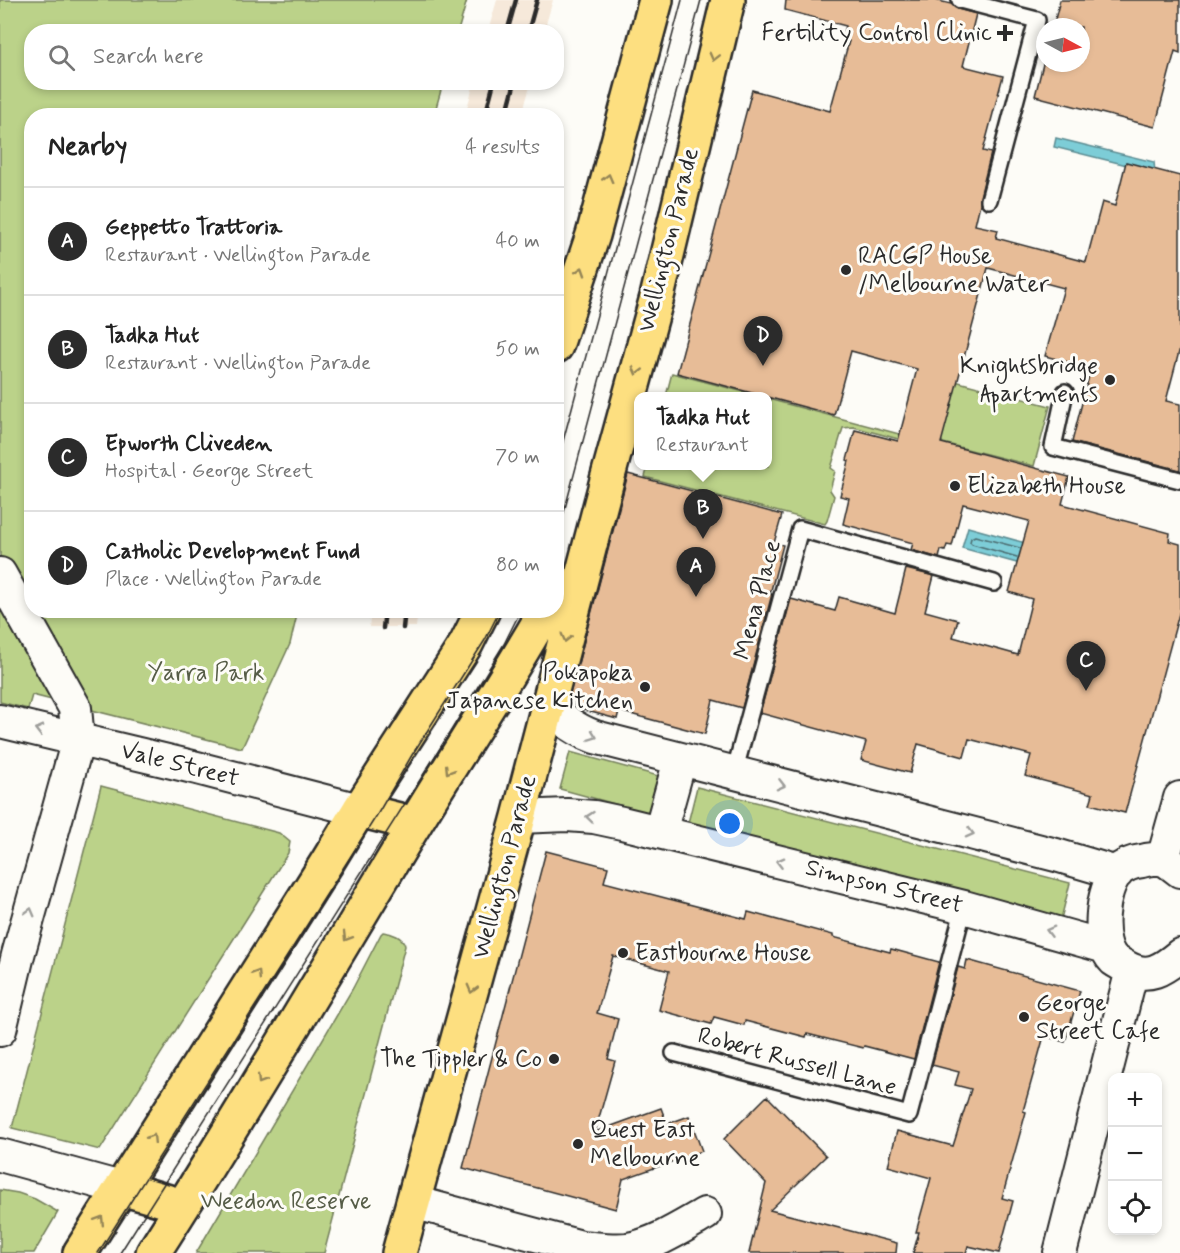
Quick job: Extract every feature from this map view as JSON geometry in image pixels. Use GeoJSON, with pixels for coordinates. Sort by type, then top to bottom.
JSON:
{"type":"FeatureCollection","features":[{"type":"Feature","properties":{"kind":"main road"},"geometry":{"type":"LineString","coordinates":[[564,322],[593,235],[656,0]]}},
{"type":"Feature","properties":{"kind":"main road","name":"Wellington Parade"},"geometry":{"type":"LineString","coordinates":[[399,1253],[519,817],[668,254],[684,178],[728,0]]}},
{"type":"Feature","properties":{"kind":"main road","name":"Wellington Parade"},"geometry":{"type":"LineString","coordinates":[[564,574],[607,480]]}},
{"type":"Feature","properties":{"kind":"main road"},"geometry":{"type":"LineString","coordinates":[[80,1253],[466,644],[479,618]]}},
{"type":"Feature","properties":{"kind":"main road"},"geometry":{"type":"LineString","coordinates":[[153,1253],[541,618]]}},
{"type":"Feature","properties":{"kind":"main road"},"geometry":{"type":"LineString","coordinates":[[359,810],[415,824]]}},
{"type":"Feature","properties":{"kind":"main road"},"geometry":{"type":"LineString","coordinates":[[121,1188],[183,1206]]}},
{"type":"Feature","properties":{"kind":"street"},"geometry":{"type":"LineString","coordinates":[[0,574],[24,617]]}},
{"type":"Feature","properties":{"kind":"street"},"geometry":{"type":"LineString","coordinates":[[0,1030],[9,953],[78,740],[75,708],[25,618]]}},
{"type":"Feature","properties":{"kind":"street"},"geometry":{"type":"LineString","coordinates":[[550,700],[553,708],[565,721],[595,738],[1045,852],[1117,873]]}},
{"type":"Feature","properties":{"kind":"street","name":"Vale Street"},"geometry":{"type":"LineString","coordinates":[[0,721],[359,810]]}},
{"type":"Feature","properties":{"kind":"street"},"geometry":{"type":"LineString","coordinates":[[660,832],[680,760]]}},
{"type":"Feature","properties":{"kind":"street"},"geometry":{"type":"LineString","coordinates":[[1176,964],[1151,973],[1132,970],[1113,959],[1106,947],[1102,909],[1107,891],[1117,873],[1131,863],[1146,860],[1172,865],[1180,798]]}},
{"type":"Feature","properties":{"kind":"street","name":"Simpson Street"},"geometry":{"type":"LineString","coordinates":[[519,817],[558,815],[594,817],[964,907],[1106,947]]}},
{"type":"Feature","properties":{"kind":"street"},"geometry":{"type":"LineString","coordinates":[[1060,1253],[1132,970]]}},
{"type":"Feature","properties":{"kind":"street"},"geometry":{"type":"LineString","coordinates":[[0,1155],[121,1188]]}},
{"type":"Feature","properties":{"kind":"street"},"geometry":{"type":"LineString","coordinates":[[413,1202],[581,1247],[607,1249],[627,1249],[649,1244],[705,1214]]}},
{"type":"Feature","properties":{"kind":"lane"},"geometry":{"type":"LineString","coordinates":[[960,0],[1037,20],[989,200]]}},
{"type":"Feature","properties":{"kind":"lane"},"geometry":{"type":"LineString","coordinates":[[1065,392],[1053,447],[1180,480]]}},
{"type":"Feature","properties":{"kind":"lane","name":"Mena Place"},"geometry":{"type":"LineString","coordinates":[[734,774],[800,529],[994,583]]}},
{"type":"Feature","properties":{"kind":"lane","name":"Robert Russell Lane"},"geometry":{"type":"LineString","coordinates":[[675,1053],[909,1115],[964,907]]}},
{"type":"Feature","properties":{"kind":"shaded area"},"geometry":{"type":"Polygon","coordinates":[[[497,0],[553,0],[546,24],[490,24],[497,0]]]}},
{"type":"Feature","properties":{"kind":"shaded area"},"geometry":{"type":"Polygon","coordinates":[[[472,90],[529,90],[524,108],[467,108],[472,90]]]}},
{"type":"Feature","properties":{"kind":"shaded area"},"geometry":{"type":"Polygon","coordinates":[[[370,618],[417,618],[416,627],[369,627],[370,618]]]}},
{"type":"Feature","properties":{"kind":"green space","name":"Yarra Park"},"geometry":{"type":"Polygon","coordinates":[[[0,0],[467,0],[460,24],[24,24],[24,90],[441,90],[436,108],[24,108],[24,618],[296,618],[290,644],[242,748],[32,695],[28,709],[0,702],[0,0]]]}},
{"type":"Feature","properties":{"kind":"green space"},"geometry":{"type":"Polygon","coordinates":[[[672,373],[744,392],[667,392],[672,373]]]}},
{"type":"Feature","properties":{"kind":"green space"},"geometry":{"type":"Polygon","coordinates":[[[951,380],[1050,406],[1034,466],[943,443],[937,435],[951,380]]]}},
{"type":"Feature","properties":{"kind":"green space"},"geometry":{"type":"Polygon","coordinates":[[[772,400],[918,439],[917,444],[854,427],[843,428],[831,468],[835,471],[830,490],[834,496],[825,524],[645,477],[647,470],[772,470],[772,400]]]}},
{"type":"Feature","properties":{"kind":"green space"},"geometry":{"type":"Polygon","coordinates":[[[570,752],[662,777],[652,814],[560,789],[570,752]]]}},
{"type":"Feature","properties":{"kind":"green space"},"geometry":{"type":"Polygon","coordinates":[[[101,786],[279,833],[290,842],[288,853],[100,1150],[12,1128],[101,786]]]}},
{"type":"Feature","properties":{"kind":"green space"},"geometry":{"type":"Polygon","coordinates":[[[697,787],[1070,883],[1061,919],[688,823],[697,787]]]}},
{"type":"Feature","properties":{"kind":"green space","name":"Weedon Reserve"},"geometry":{"type":"Polygon","coordinates":[[[383,932],[400,938],[405,946],[324,1253],[196,1253],[353,988],[383,932]]]}},
{"type":"Feature","properties":{"kind":"green space"},"geometry":{"type":"Polygon","coordinates":[[[0,1190],[35,1199],[58,1212],[34,1253],[0,1253],[0,1190]]]}},
{"type":"Feature","properties":{"kind":"water"},"geometry":{"type":"Polygon","coordinates":[[[1056,138],[1154,162],[1155,172],[1054,147],[1056,138]]]}},
{"type":"Feature","properties":{"kind":"water"},"geometry":{"type":"Polygon","coordinates":[[[968,527],[1029,544],[1024,565],[962,548],[968,527]]]}},
{"type":"Feature","properties":{"kind":"building"},"geometry":{"type":"Polygon","coordinates":[[[786,0],[935,0],[976,14],[963,66],[1003,76],[983,151],[991,153],[975,225],[998,230],[996,238],[1086,262],[1102,202],[1115,206],[1126,162],[1180,176],[1180,348],[1166,401],[1180,404],[1180,470],[1072,442],[1091,368],[1045,356],[1064,288],[988,268],[941,443],[1069,477],[1062,504],[1170,533],[1169,541],[1180,544],[1180,610],[1125,813],[1090,804],[1093,794],[1025,776],[1031,755],[969,739],[964,757],[918,744],[910,773],[861,760],[866,742],[760,713],[791,599],[835,611],[839,597],[895,613],[906,569],[934,576],[925,611],[958,620],[953,637],[1018,655],[1032,599],[1009,592],[1029,521],[963,504],[952,546],[947,545],[945,551],[941,550],[939,558],[911,550],[913,543],[843,524],[849,498],[840,496],[855,430],[898,441],[917,369],[851,351],[834,415],[772,398],[772,392],[748,392],[677,373],[752,90],[830,111],[849,41],[842,39],[846,26],[785,10],[786,0]]]}},
{"type":"Feature","properties":{"kind":"building"},"geometry":{"type":"Polygon","coordinates":[[[1060,0],[1180,0],[1180,53],[1175,51],[1155,127],[1035,96],[1041,72],[1090,72],[1090,18],[1055,18],[1060,0]]]}},
{"type":"Feature","properties":{"kind":"building"},"geometry":{"type":"Polygon","coordinates":[[[628,474],[782,515],[774,543],[783,545],[742,708],[713,700],[705,734],[619,711],[617,719],[580,709],[569,698],[628,474]]]}},
{"type":"Feature","properties":{"kind":"building"},"geometry":{"type":"Polygon","coordinates":[[[546,851],[608,867],[604,882],[746,919],[748,912],[890,952],[891,949],[939,962],[914,1059],[807,1034],[806,1037],[745,1021],[744,1025],[714,1017],[711,1024],[659,1010],[669,971],[613,956],[597,1013],[618,1019],[608,1059],[615,1061],[595,1132],[661,1108],[667,1124],[689,1116],[702,1151],[623,1179],[616,1209],[463,1168],[546,851]]]}},
{"type":"Feature","properties":{"kind":"building"},"geometry":{"type":"Polygon","coordinates":[[[967,960],[1080,991],[1065,1042],[1044,1036],[1002,1198],[1013,1201],[999,1253],[968,1246],[966,1253],[913,1253],[919,1232],[916,1232],[931,1178],[888,1166],[897,1131],[953,1146],[971,1089],[955,1085],[959,1072],[932,1065],[958,967],[965,969],[967,960]]]}},
{"type":"Feature","properties":{"kind":"building"},"geometry":{"type":"Polygon","coordinates":[[[767,1096],[826,1156],[770,1210],[897,1243],[896,1253],[749,1253],[766,1183],[724,1139],[767,1096]]]}},
{"type":"Feature","properties":{"kind":"tram line"},"geometry":{"type":"LineString","coordinates":[[564,437],[682,0]]}},
{"type":"Feature","properties":{"kind":"tram line"},"geometry":{"type":"LineString","coordinates":[[564,512],[701,0]]}},
{"type":"Feature","properties":{"kind":"tram line"},"geometry":{"type":"LineString","coordinates":[[98,1253],[377,815],[485,640],[496,618]]}},
{"type":"Feature","properties":{"kind":"tram line"},"geometry":{"type":"LineString","coordinates":[[120,1253],[444,742],[504,644],[517,618]]}},
{"type":"Feature","properties":{"kind":"railway"},"geometry":{"type":"LineString","coordinates":[[509,24],[516,0]]}},
{"type":"Feature","properties":{"kind":"railway"},"geometry":{"type":"LineString","coordinates":[[530,24],[537,0]]}},
{"type":"Feature","properties":{"kind":"railway"},"geometry":{"type":"LineString","coordinates":[[487,108],[492,90]]}},
{"type":"Feature","properties":{"kind":"railway"},"geometry":{"type":"LineString","coordinates":[[508,108],[513,90]]}},
{"type":"Feature","properties":{"kind":"railway"},"geometry":{"type":"LineString","coordinates":[[383,628],[384,618]]}},
{"type":"Feature","properties":{"kind":"railway"},"geometry":{"type":"LineString","coordinates":[[403,628],[404,618]]}},
{"type":"Feature","properties":{"kind":"place","name":"Fertility Control Clinic"},"geometry":{"type":"Point","coordinates":[1005,33]}},
{"type":"Feature","properties":{"kind":"place","name":"RACGP House /Melbourne Water"},"geometry":{"type":"Point","coordinates":[846,270]}},
{"type":"Feature","properties":{"kind":"place","name":"Catholic Development Fund"},"geometry":{"type":"Point","coordinates":[763,366]}},
{"type":"Feature","properties":{"kind":"place","name":"Knightsbridge Apartments"},"geometry":{"type":"Point","coordinates":[1110,380]}},
{"type":"Feature","properties":{"kind":"place","name":"Elizabeth House"},"geometry":{"type":"Point","coordinates":[955,486]}},
{"type":"Feature","properties":{"kind":"place","name":"Tadka Hut"},"geometry":{"type":"Point","coordinates":[703,539]}},
{"type":"Feature","properties":{"kind":"place","name":"Geppetto Trattoria"},"geometry":{"type":"Point","coordinates":[696,597]}},
{"type":"Feature","properties":{"kind":"place","name":"Pokapoka Japanese Kitchen"},"geometry":{"type":"Point","coordinates":[645,687]}},
{"type":"Feature","properties":{"kind":"place","name":"Epworth Cliveden"},"geometry":{"type":"Point","coordinates":[1086,691]}},
{"type":"Feature","properties":{"kind":"place","name":"Eastbourne House"},"geometry":{"type":"Point","coordinates":[623,953]}},
{"type":"Feature","properties":{"kind":"place","name":"George Street Cafe"},"geometry":{"type":"Point","coordinates":[1024,1017]}},
{"type":"Feature","properties":{"kind":"place","name":"The Tippler & Co"},"geometry":{"type":"Point","coordinates":[554,1059]}},
{"type":"Feature","properties":{"kind":"place","name":"Quest East Melbourne"},"geometry":{"type":"Point","coordinates":[578,1144]}}]}
